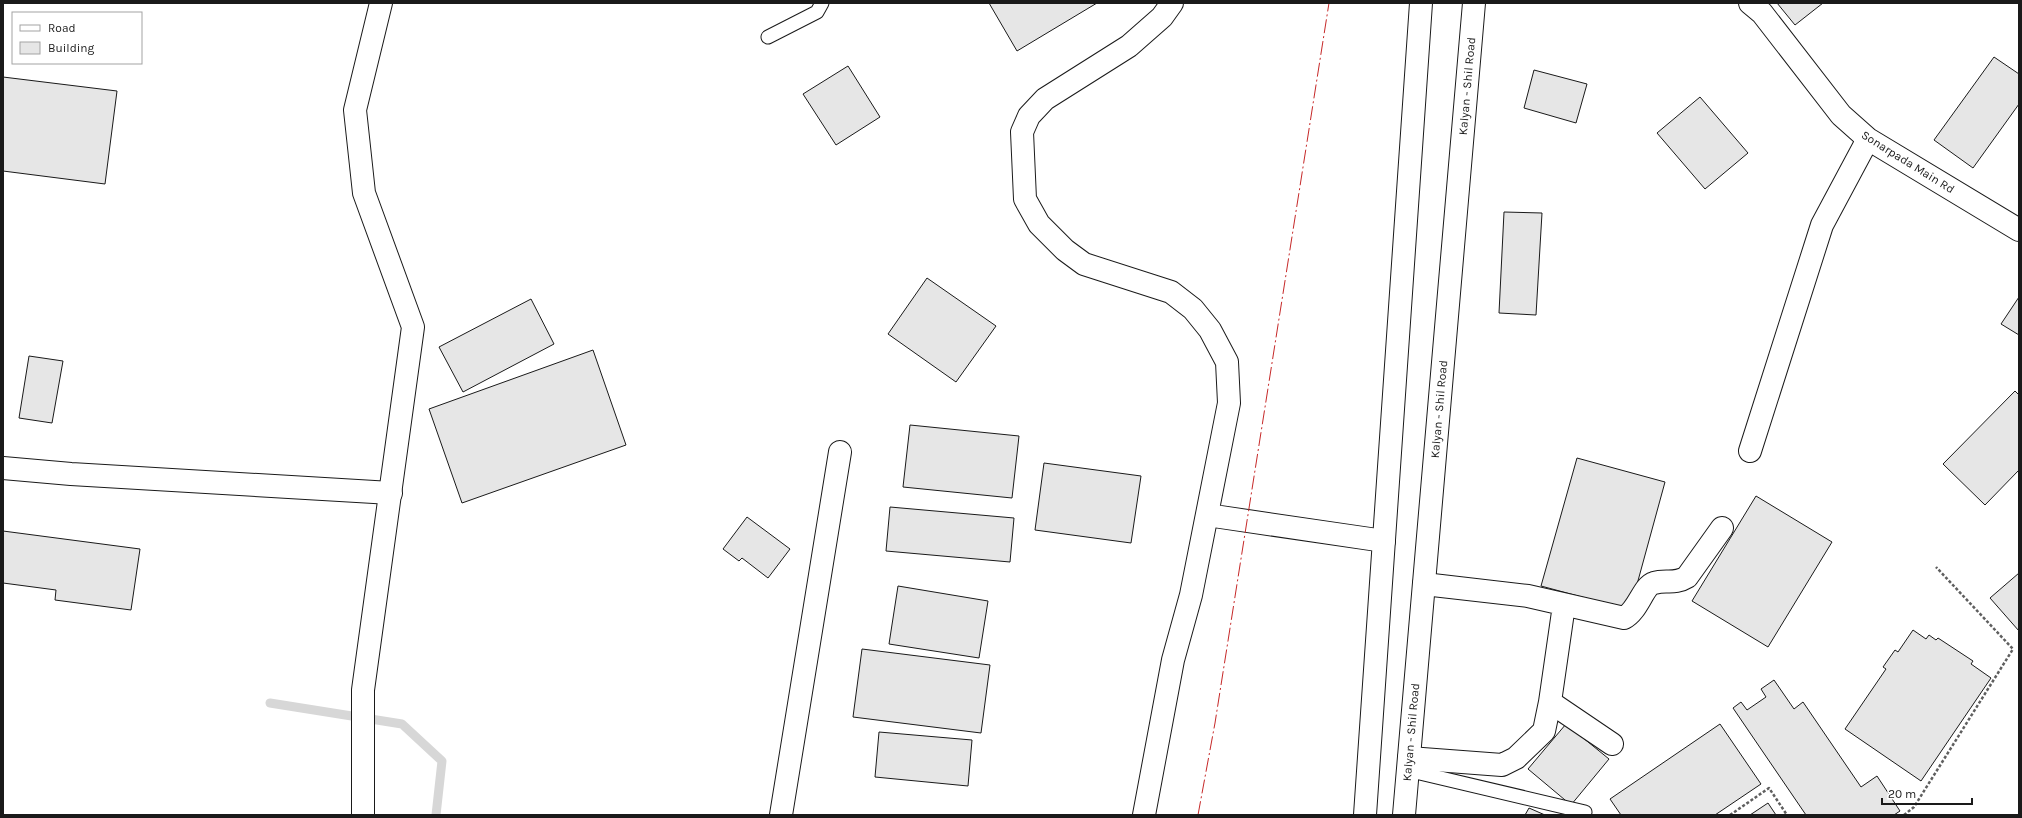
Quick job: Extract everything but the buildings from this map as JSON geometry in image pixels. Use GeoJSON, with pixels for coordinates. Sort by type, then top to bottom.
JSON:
{"type":"FeatureCollection","features":[{"type":"Feature","properties":{"kind":"street"},"geometry":{"type":"LineString","coordinates":[[363,815],[363,690],[413,327],[364,193],[355,110],[381,3]]}},
{"type":"Feature","properties":{"kind":"street"},"geometry":{"type":"LineString","coordinates":[[1144,815],[1150,774],[1173,660],[1191,595],[1229,403],[1227,362],[1210,330],[1192,309],[1171,292],[1084,264],[1065,250],[1039,224],[1025,199],[1022,132],[1029,116],[1045,99],[1129,46],[1162,17],[1172,3]]}},
{"type":"Feature","properties":{"kind":"street"},"geometry":{"type":"LineString","coordinates":[[1365,815],[1421,3]]}},
{"type":"Feature","properties":{"kind":"street","name":"Kalyan - Shil Road"},"geometry":{"type":"LineString","coordinates":[[1404,815],[1474,3]]}},
{"type":"Feature","properties":{"kind":"street","name":"Sonarpada Main Rd"},"geometry":{"type":"LineString","coordinates":[[1750,3],[1762,13],[1841,115],[1868,139],[2019,230]]}},
{"type":"Feature","properties":{"kind":"street"},"geometry":{"type":"LineString","coordinates":[[1750,451],[1822,225],[1868,139]]}},
{"type":"Feature","properties":{"kind":"street"},"geometry":{"type":"LineString","coordinates":[[781,815],[840,452]]}},
{"type":"Feature","properties":{"kind":"street"},"geometry":{"type":"LineString","coordinates":[[3,468],[70,474],[391,493]]}},
{"type":"Feature","properties":{"kind":"street"},"geometry":{"type":"LineString","coordinates":[[1207,515],[1384,541]]}},
{"type":"Feature","properties":{"kind":"street"},"geometry":{"type":"LineString","coordinates":[[1424,584],[1528,596],[1624,618],[1634,610],[1649,586],[1654,583],[1679,582],[1687,577],[1722,528]]}},
{"type":"Feature","properties":{"kind":"street"},"geometry":{"type":"LineString","coordinates":[[1408,764],[1502,765],[1516,758],[1544,731],[1550,702],[1564,604]]}},
{"type":"Feature","properties":{"kind":"street"},"geometry":{"type":"LineString","coordinates":[[1550,702],[1612,744]]}},
{"type":"Feature","properties":{"kind":"lane"},"geometry":{"type":"LineString","coordinates":[[768,37],[817,12],[822,3]]}},
{"type":"Feature","properties":{"kind":"lane"},"geometry":{"type":"LineString","coordinates":[[1408,764],[1585,812]]}},
{"type":"Feature","properties":{"kind":"path"},"geometry":{"type":"LineString","coordinates":[[1904,815],[1914,807],[2013,649],[1936,567]]}},
{"type":"Feature","properties":{"kind":"path"},"geometry":{"type":"LineString","coordinates":[[1730,815],[1769,788],[1787,815]]}},
{"type":"Feature","properties":{"kind":"waterway"},"geometry":{"type":"LineString","coordinates":[[270,703],[402,724],[442,761],[436,815]]}},
{"type":"Feature","properties":{"kind":"power"},"geometry":{"type":"LineString","coordinates":[[1198,815],[1215,723],[1329,3]]}}]}
